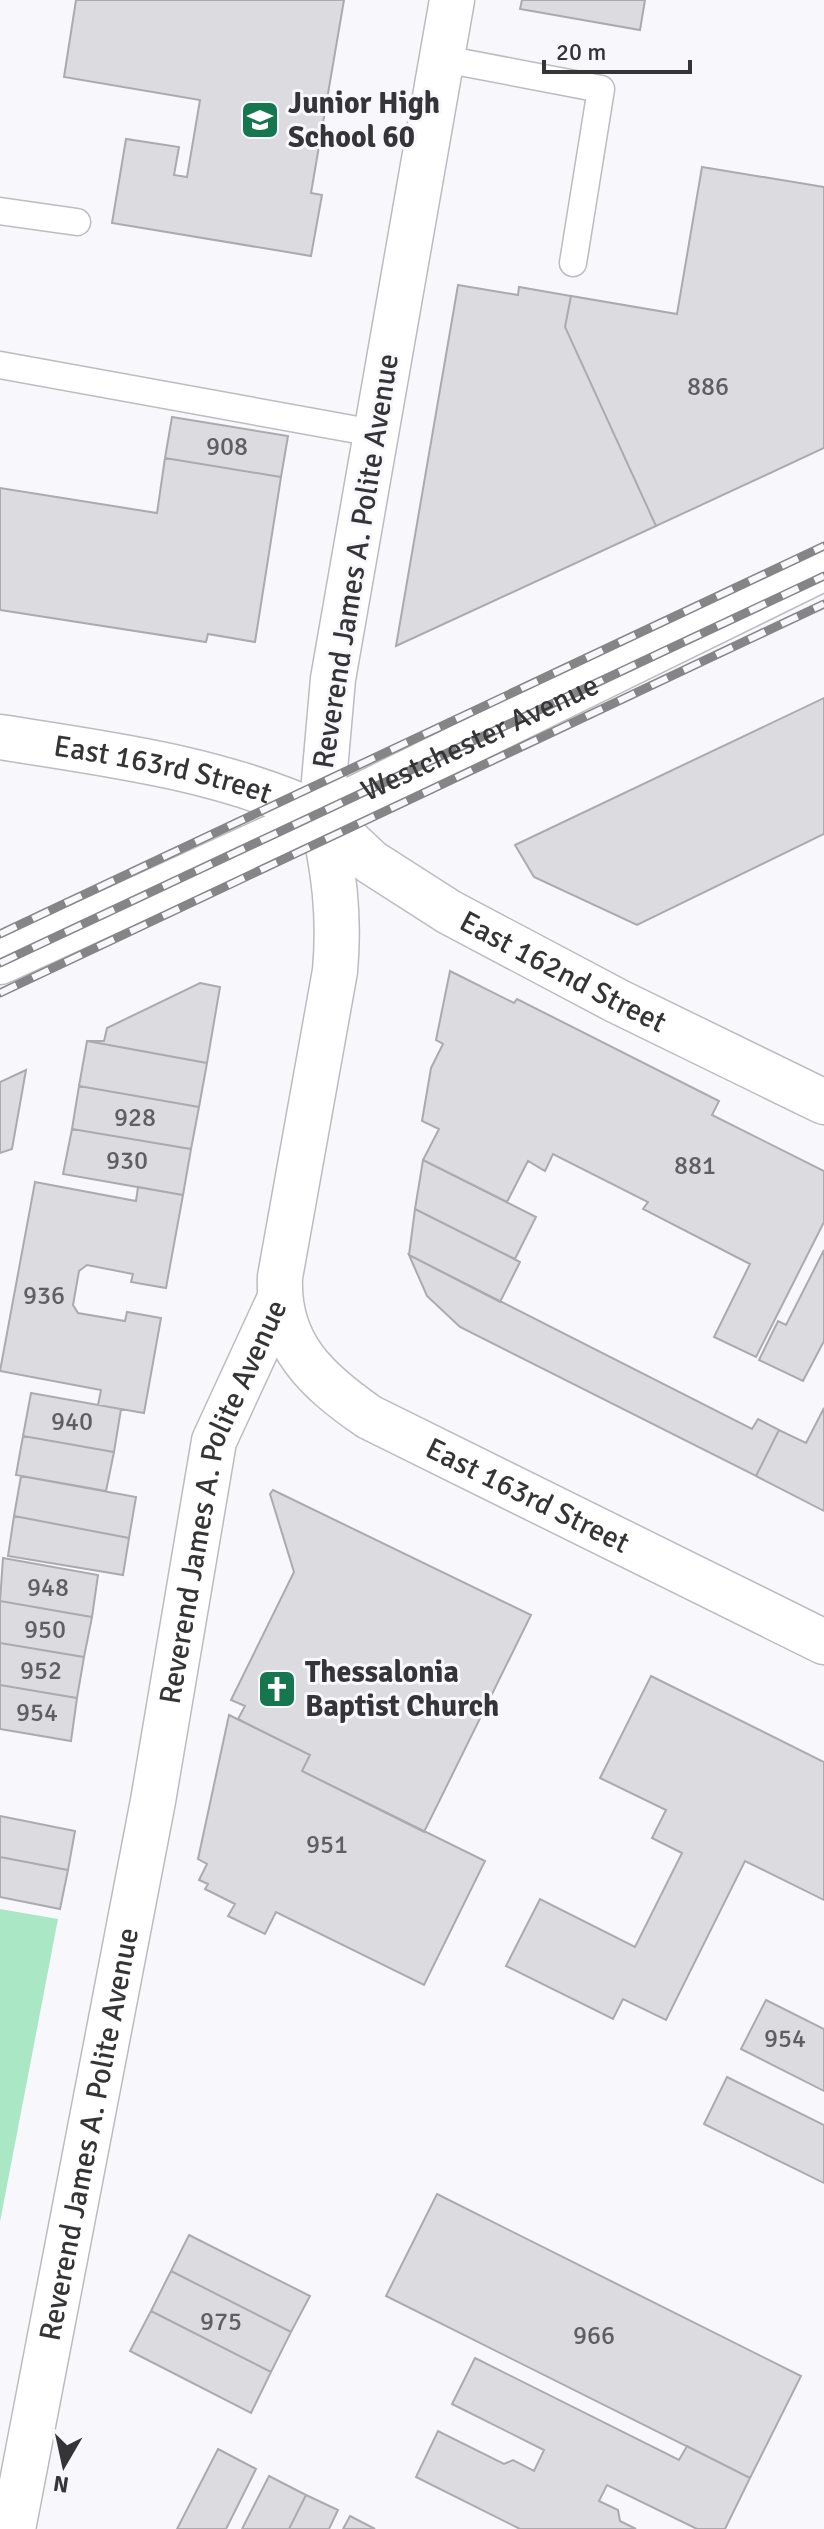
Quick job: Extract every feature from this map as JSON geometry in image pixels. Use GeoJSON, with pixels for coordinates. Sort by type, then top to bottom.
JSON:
{"type":"FeatureCollection","features":[{"type":"Feature","properties":{"kind":"street","name":"Reverend James A. Polite Avenue"},"geometry":{"type":"LineString","coordinates":[[13,2529],[153,1801],[214,1441],[279,1300],[283,1256],[337,946],[337,899],[321,815],[331,691],[452,0]]}},
{"type":"Feature","properties":{"kind":"street","name":"Westchester Avenue"},"geometry":{"type":"LineString","coordinates":[[0,962],[321,815],[824,568]]}},
{"type":"Feature","properties":{"kind":"street","name":"East 163rd Street"},"geometry":{"type":"LineString","coordinates":[[0,737],[203,773],[283,798],[321,815]]}},
{"type":"Feature","properties":{"kind":"street","name":"East 162nd Street"},"geometry":{"type":"LineString","coordinates":[[321,815],[371,862],[449,912],[617,1001],[824,1102]]}},
{"type":"Feature","properties":{"kind":"street","name":"East 163rd Street"},"geometry":{"type":"LineString","coordinates":[[279,1300],[281,1318],[304,1361],[369,1417],[824,1642]]}},
{"type":"Feature","properties":{"kind":"lane"},"geometry":{"type":"LineString","coordinates":[[444,59],[601,89],[573,263]]}},
{"type":"Feature","properties":{"kind":"lane"},"geometry":{"type":"LineString","coordinates":[[0,211],[77,222]]}},
{"type":"Feature","properties":{"kind":"lane"},"geometry":{"type":"LineString","coordinates":[[0,365],[374,433]]}},
{"type":"Feature","properties":{"kind":"green space"},"geometry":{"type":"Polygon","coordinates":[[[0,1909],[58,1919],[0,2222],[0,1909]]]}},
{"type":"Feature","properties":{"kind":"building","name":"Junior High School 60"},"geometry":{"type":"Polygon","coordinates":[[[76,0],[344,0],[311,193],[322,195],[311,256],[112,223],[126,139],[179,147],[174,175],[187,177],[200,100],[64,77],[76,0]]]}},
{"type":"Feature","properties":{"kind":"building"},"geometry":{"type":"Polygon","coordinates":[[[522,0],[645,0],[640,30],[520,9],[522,0]]]}},
{"type":"Feature","properties":{"kind":"building"},"geometry":{"type":"Polygon","coordinates":[[[702,167],[824,187],[824,448],[656,526],[565,327],[571,296],[677,314],[702,167]]]}},
{"type":"Feature","properties":{"kind":"building"},"geometry":{"type":"Polygon","coordinates":[[[458,285],[518,295],[519,287],[571,296],[565,327],[656,526],[396,646],[458,285]]]}},
{"type":"Feature","properties":{"kind":"building"},"geometry":{"type":"Polygon","coordinates":[[[172,417],[288,436],[281,477],[165,458],[172,417]]]}},
{"type":"Feature","properties":{"kind":"building"},"geometry":{"type":"Polygon","coordinates":[[[165,458],[281,477],[255,642],[208,634],[206,642],[0,610],[0,488],[157,513],[165,458]]]}},
{"type":"Feature","properties":{"kind":"building"},"geometry":{"type":"Polygon","coordinates":[[[824,698],[824,834],[637,925],[534,877],[515,845],[824,698]]]}},
{"type":"Feature","properties":{"kind":"building"},"geometry":{"type":"Polygon","coordinates":[[[450,971],[514,1003],[517,999],[719,1101],[712,1115],[824,1171],[824,1222],[756,1357],[714,1337],[750,1264],[643,1209],[648,1202],[553,1154],[545,1171],[528,1161],[507,1202],[423,1160],[439,1129],[422,1121],[431,1068],[443,1044],[436,1040],[450,971]]]}},
{"type":"Feature","properties":{"kind":"building"},"geometry":{"type":"Polygon","coordinates":[[[200,983],[220,987],[207,1063],[87,1041],[104,1041],[107,1028],[200,983]]]}},
{"type":"Feature","properties":{"kind":"building"},"geometry":{"type":"Polygon","coordinates":[[[87,1041],[207,1063],[199,1107],[79,1086],[87,1041]]]}},
{"type":"Feature","properties":{"kind":"building"},"geometry":{"type":"Polygon","coordinates":[[[26,1070],[12,1149],[0,1153],[0,1082],[26,1070]]]}},
{"type":"Feature","properties":{"kind":"building"},"geometry":{"type":"Polygon","coordinates":[[[79,1086],[199,1107],[191,1149],[72,1129],[79,1086]]]}},
{"type":"Feature","properties":{"kind":"building"},"geometry":{"type":"Polygon","coordinates":[[[72,1129],[191,1149],[183,1195],[63,1174],[72,1129]]]}},
{"type":"Feature","properties":{"kind":"building"},"geometry":{"type":"Polygon","coordinates":[[[423,1160],[536,1217],[515,1259],[415,1209],[423,1160]]]}},
{"type":"Feature","properties":{"kind":"building"},"geometry":{"type":"Polygon","coordinates":[[[35,1182],[136,1201],[138,1187],[183,1195],[166,1288],[131,1282],[133,1274],[87,1265],[79,1271],[73,1305],[78,1313],[125,1321],[127,1312],[161,1318],[144,1413],[98,1405],[101,1390],[0,1371],[35,1182]]]}},
{"type":"Feature","properties":{"kind":"building"},"geometry":{"type":"Polygon","coordinates":[[[415,1209],[520,1262],[500,1302],[409,1255],[415,1209]]]}},
{"type":"Feature","properties":{"kind":"building"},"geometry":{"type":"Polygon","coordinates":[[[824,1250],[824,1341],[803,1381],[759,1360],[778,1321],[786,1325],[824,1250]]]}},
{"type":"Feature","properties":{"kind":"building"},"geometry":{"type":"Polygon","coordinates":[[[409,1255],[752,1429],[758,1419],[779,1430],[756,1476],[460,1327],[427,1296],[409,1255]]]}},
{"type":"Feature","properties":{"kind":"building"},"geometry":{"type":"Polygon","coordinates":[[[31,1393],[121,1409],[114,1452],[23,1436],[31,1393]]]}},
{"type":"Feature","properties":{"kind":"building"},"geometry":{"type":"Polygon","coordinates":[[[824,1408],[824,1511],[756,1476],[779,1430],[806,1443],[824,1408]]]}},
{"type":"Feature","properties":{"kind":"building"},"geometry":{"type":"Polygon","coordinates":[[[23,1436],[114,1452],[106,1491],[16,1475],[23,1436]]]}},
{"type":"Feature","properties":{"kind":"building"},"geometry":{"type":"Polygon","coordinates":[[[21,1476],[136,1497],[129,1538],[14,1516],[21,1476]]]}},
{"type":"Feature","properties":{"kind":"building"},"geometry":{"type":"Polygon","coordinates":[[[273,1490],[531,1615],[424,1832],[302,1771],[310,1755],[238,1719],[245,1706],[231,1700],[294,1572],[270,1494],[273,1490]]]}},
{"type":"Feature","properties":{"kind":"building"},"geometry":{"type":"Polygon","coordinates":[[[14,1516],[129,1538],[123,1575],[8,1556],[14,1516]]]}},
{"type":"Feature","properties":{"kind":"building"},"geometry":{"type":"Polygon","coordinates":[[[3,1558],[98,1575],[92,1617],[0,1601],[3,1558]]]}},
{"type":"Feature","properties":{"kind":"building"},"geometry":{"type":"Polygon","coordinates":[[[0,1601],[92,1617],[84,1657],[0,1643],[0,1601]]]}},
{"type":"Feature","properties":{"kind":"building"},"geometry":{"type":"Polygon","coordinates":[[[0,1643],[84,1657],[77,1698],[0,1685],[0,1643]]]}},
{"type":"Feature","properties":{"kind":"building"},"geometry":{"type":"Polygon","coordinates":[[[651,1676],[824,1762],[824,1900],[745,1861],[666,2020],[623,1999],[613,2019],[506,1966],[540,1899],[635,1947],[682,1853],[652,1838],[666,1810],[600,1778],[651,1676]]]}},
{"type":"Feature","properties":{"kind":"building"},"geometry":{"type":"Polygon","coordinates":[[[0,1685],[77,1698],[71,1741],[0,1729],[0,1685]]]}},
{"type":"Feature","properties":{"kind":"building"},"geometry":{"type":"Polygon","coordinates":[[[229,1715],[310,1755],[302,1771],[485,1861],[424,1985],[276,1912],[265,1934],[228,1916],[235,1904],[205,1889],[208,1884],[199,1880],[207,1864],[198,1859],[229,1715]]]}},
{"type":"Feature","properties":{"kind":"building"},"geometry":{"type":"Polygon","coordinates":[[[0,1816],[75,1831],[68,1870],[0,1857],[0,1816]]]}},
{"type":"Feature","properties":{"kind":"building"},"geometry":{"type":"Polygon","coordinates":[[[0,1857],[68,1870],[60,1909],[0,1897],[0,1857]]]}},
{"type":"Feature","properties":{"kind":"building"},"geometry":{"type":"Polygon","coordinates":[[[766,2000],[824,2029],[824,2091],[741,2049],[766,2000]]]}},
{"type":"Feature","properties":{"kind":"building"},"geometry":{"type":"Polygon","coordinates":[[[727,2077],[824,2125],[824,2183],[704,2124],[727,2077]]]}},
{"type":"Feature","properties":{"kind":"building"},"geometry":{"type":"Polygon","coordinates":[[[437,2194],[801,2376],[750,2478],[386,2296],[437,2194]]]}},
{"type":"Feature","properties":{"kind":"building"},"geometry":{"type":"Polygon","coordinates":[[[189,2235],[310,2296],[291,2332],[171,2271],[189,2235]]]}},
{"type":"Feature","properties":{"kind":"building"},"geometry":{"type":"Polygon","coordinates":[[[171,2271],[291,2332],[271,2372],[151,2311],[171,2271]]]}},
{"type":"Feature","properties":{"kind":"building"},"geometry":{"type":"Polygon","coordinates":[[[151,2311],[271,2372],[251,2413],[130,2351],[151,2311]]]}},
{"type":"Feature","properties":{"kind":"building"},"geometry":{"type":"Polygon","coordinates":[[[475,2358],[679,2460],[687,2446],[750,2478],[725,2529],[697,2529],[607,2485],[599,2501],[618,2510],[620,2521],[636,2529],[520,2529],[416,2477],[438,2431],[504,2464],[513,2460],[534,2471],[544,2450],[452,2404],[475,2358]]]}},
{"type":"Feature","properties":{"kind":"building"},"geometry":{"type":"Polygon","coordinates":[[[218,2449],[256,2469],[226,2529],[177,2529],[218,2449]]]}},
{"type":"Feature","properties":{"kind":"building"},"geometry":{"type":"Polygon","coordinates":[[[269,2476],[306,2495],[289,2529],[242,2529],[269,2476]]]}},
{"type":"Feature","properties":{"kind":"building"},"geometry":{"type":"Polygon","coordinates":[[[306,2495],[338,2510],[329,2529],[289,2529],[306,2495]]]}},
{"type":"Feature","properties":{"kind":"building"},"geometry":{"type":"Polygon","coordinates":[[[350,2516],[375,2529],[343,2529],[350,2516]]]}},
{"type":"Feature","properties":{"kind":"railway"},"geometry":{"type":"LineString","coordinates":[[0,934],[824,546]]}},
{"type":"Feature","properties":{"kind":"railway"},"geometry":{"type":"LineString","coordinates":[[0,963],[824,576]]}},
{"type":"Feature","properties":{"kind":"railway"},"geometry":{"type":"LineString","coordinates":[[0,993],[824,604]]}},
{"type":"Feature","properties":{"kind":"place","name":"Junior High School 60"},"geometry":{"type":"Point","coordinates":[260,120]}},
{"type":"Feature","properties":{"kind":"place","name":"Thessalonia Baptist Church"},"geometry":{"type":"Point","coordinates":[277,1689]}}]}
